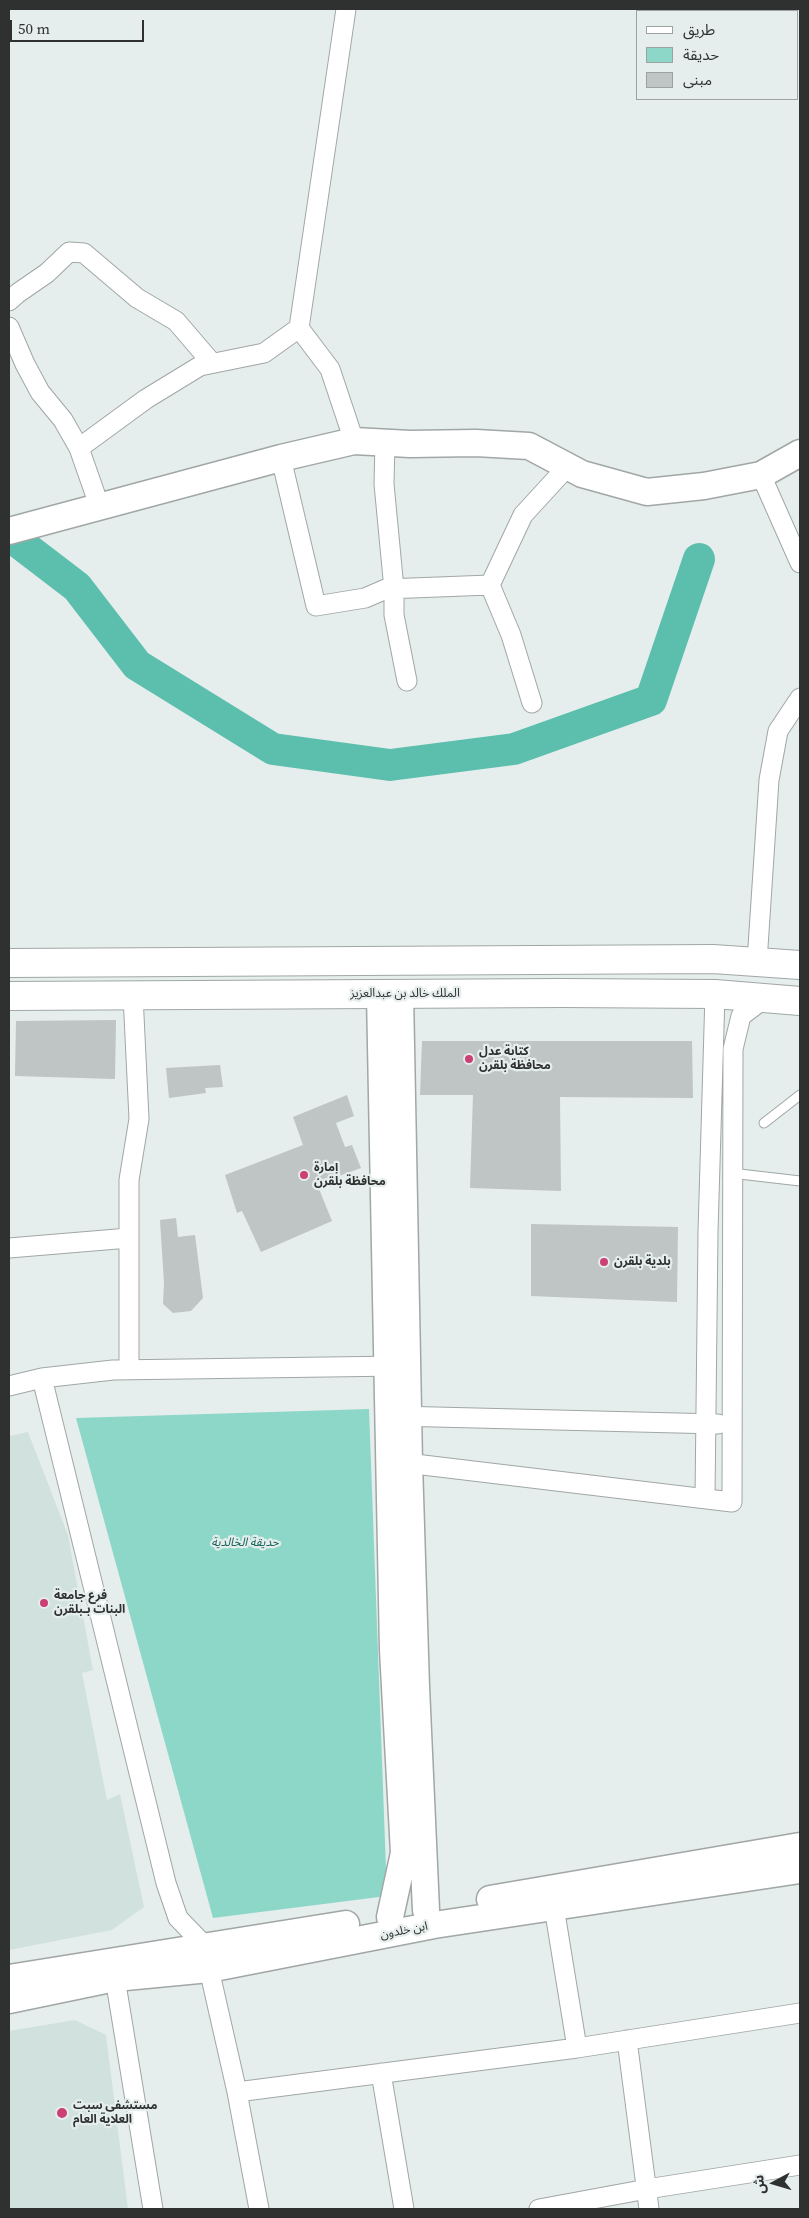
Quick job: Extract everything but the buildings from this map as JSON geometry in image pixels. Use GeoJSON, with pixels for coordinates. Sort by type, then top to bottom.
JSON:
{"type":"FeatureCollection","features":[{"type":"Feature","properties":{"kind":"highway"},"geometry":{"type":"LineString","coordinates":[[9,964],[713,959],[800,965]]}},
{"type":"Feature","properties":{"kind":"highway","name":"الملك خالد بن عبدالعزيز"},"geometry":{"type":"LineString","coordinates":[[9,996],[715,994],[800,1001]]}},
{"type":"Feature","properties":{"kind":"street"},"geometry":{"type":"LineString","coordinates":[[79,448],[146,399],[200,366],[264,353],[298,328],[346,9]]}},
{"type":"Feature","properties":{"kind":"street"},"geometry":{"type":"LineString","coordinates":[[9,301],[18,292],[47,273],[69,252],[84,253],[136,298],[176,320],[212,363]]}},
{"type":"Feature","properties":{"kind":"street"},"geometry":{"type":"LineString","coordinates":[[9,327],[40,392],[63,420],[79,448],[100,508]]}},
{"type":"Feature","properties":{"kind":"street"},"geometry":{"type":"LineString","coordinates":[[298,328],[330,369],[354,441]]}},
{"type":"Feature","properties":{"kind":"street"},"geometry":{"type":"LineString","coordinates":[[9,531],[281,458],[354,441],[529,446],[582,474],[647,492],[704,486],[761,475],[800,453]]}},
{"type":"Feature","properties":{"kind":"street"},"geometry":{"type":"LineString","coordinates":[[385,442],[384,484],[394,589],[394,615],[406,681]]}},
{"type":"Feature","properties":{"kind":"street"},"geometry":{"type":"LineString","coordinates":[[281,458],[316,606],[365,598],[386,589],[490,585]]}},
{"type":"Feature","properties":{"kind":"street"},"geometry":{"type":"LineString","coordinates":[[532,703],[511,635],[490,585],[522,515],[568,467]]}},
{"type":"Feature","properties":{"kind":"street"},"geometry":{"type":"LineString","coordinates":[[761,475],[800,563]]}},
{"type":"Feature","properties":{"kind":"street"},"geometry":{"type":"LineString","coordinates":[[757,962],[769,780],[778,732],[800,698]]}},
{"type":"Feature","properties":{"kind":"street"},"geometry":{"type":"LineString","coordinates":[[390,994],[399,1416],[393,1650],[404,1854],[390,1916]]}},
{"type":"Feature","properties":{"kind":"street"},"geometry":{"type":"LineString","coordinates":[[704,1498],[708,1232],[715,994]]}},
{"type":"Feature","properties":{"kind":"street"},"geometry":{"type":"LineString","coordinates":[[129,1370],[130,1180],[139,1118],[133,996]]}},
{"type":"Feature","properties":{"kind":"street"},"geometry":{"type":"LineString","coordinates":[[399,1462],[732,1502],[731,1173],[733,1049],[741,1016],[765,998]]}},
{"type":"Feature","properties":{"kind":"street"},"geometry":{"type":"LineString","coordinates":[[9,1248],[129,1238]]}},
{"type":"Feature","properties":{"kind":"street"},"geometry":{"type":"LineString","coordinates":[[9,1386],[42,1378],[129,1370],[398,1366]]}},
{"type":"Feature","properties":{"kind":"street"},"geometry":{"type":"LineString","coordinates":[[42,1378],[166,1883],[178,1918],[207,1958],[238,2092],[258,2209]]}},
{"type":"Feature","properties":{"kind":"street"},"geometry":{"type":"LineString","coordinates":[[399,1416],[732,1424]]}},
{"type":"Feature","properties":{"kind":"street"},"geometry":{"type":"LineString","coordinates":[[399,1462],[416,1687],[426,1910]]}},
{"type":"Feature","properties":{"kind":"street","name":"ابن خلدون"},"geometry":{"type":"LineString","coordinates":[[9,2000],[207,1958],[390,1916],[800,1846]]}},
{"type":"Feature","properties":{"kind":"street","name":"ابن خلدون"},"geometry":{"type":"LineString","coordinates":[[9,1978],[207,1958],[800,1870]]}},
{"type":"Feature","properties":{"kind":"street"},"geometry":{"type":"LineString","coordinates":[[554,1907],[577,2048]]}},
{"type":"Feature","properties":{"kind":"street"},"geometry":{"type":"LineString","coordinates":[[115,1978],[153,2209]]}},
{"type":"Feature","properties":{"kind":"street"},"geometry":{"type":"LineString","coordinates":[[238,2092],[577,2048],[800,2013]]}},
{"type":"Feature","properties":{"kind":"street"},"geometry":{"type":"LineString","coordinates":[[628,2040],[649,2209]]}},
{"type":"Feature","properties":{"kind":"street"},"geometry":{"type":"LineString","coordinates":[[381,2073],[404,2209]]}},
{"type":"Feature","properties":{"kind":"street"},"geometry":{"type":"LineString","coordinates":[[539,2209],[647,2189],[800,2165]]}},
{"type":"Feature","properties":{"kind":"lane"},"geometry":{"type":"LineString","coordinates":[[764,1123],[800,1095]]}},
{"type":"Feature","properties":{"kind":"lane"},"geometry":{"type":"LineString","coordinates":[[731,1173],[800,1181]]}},
{"type":"Feature","properties":{"kind":"shaded area"},"geometry":{"type":"Polygon","coordinates":[[[28,1432],[68,1535],[93,1670],[82,1673],[107,1800],[120,1794],[144,1907],[112,1930],[9,1950],[9,1436],[28,1432]]]}},
{"type":"Feature","properties":{"kind":"shaded area","name":"مستشفى سبت العلاية العام"},"geometry":{"type":"Polygon","coordinates":[[[75,2020],[106,2035],[128,2209],[9,2209],[9,2031],[75,2020]]]}},
{"type":"Feature","properties":{"kind":"green space","name":"حديقة الخالدية"},"geometry":{"type":"Polygon","coordinates":[[[369,1409],[387,1896],[213,1918],[76,1418],[369,1409]]]}},
{"type":"Feature","properties":{"kind":"waterway"},"geometry":{"type":"LineString","coordinates":[[9,535],[77,587],[137,665],[273,749],[390,765],[514,749],[651,700],[699,559]]}},
{"type":"Feature","properties":{"kind":"place","name":"كتابة عدل محافظة بلقرن"},"geometry":{"type":"Point","coordinates":[469,1059]}},
{"type":"Feature","properties":{"kind":"place","name":"إمارة محافظة بلقرن"},"geometry":{"type":"Point","coordinates":[304,1175]}},
{"type":"Feature","properties":{"kind":"place","name":"بلدية بلقرن"},"geometry":{"type":"Point","coordinates":[604,1262]}},
{"type":"Feature","properties":{"kind":"place","name":"فرع جامعة البنات بـبلقرن"},"geometry":{"type":"Point","coordinates":[44,1603]}},
{"type":"Feature","properties":{"kind":"place","name":"مستشفى سبت العلاية العام"},"geometry":{"type":"Point","coordinates":[62,2113]}}]}
